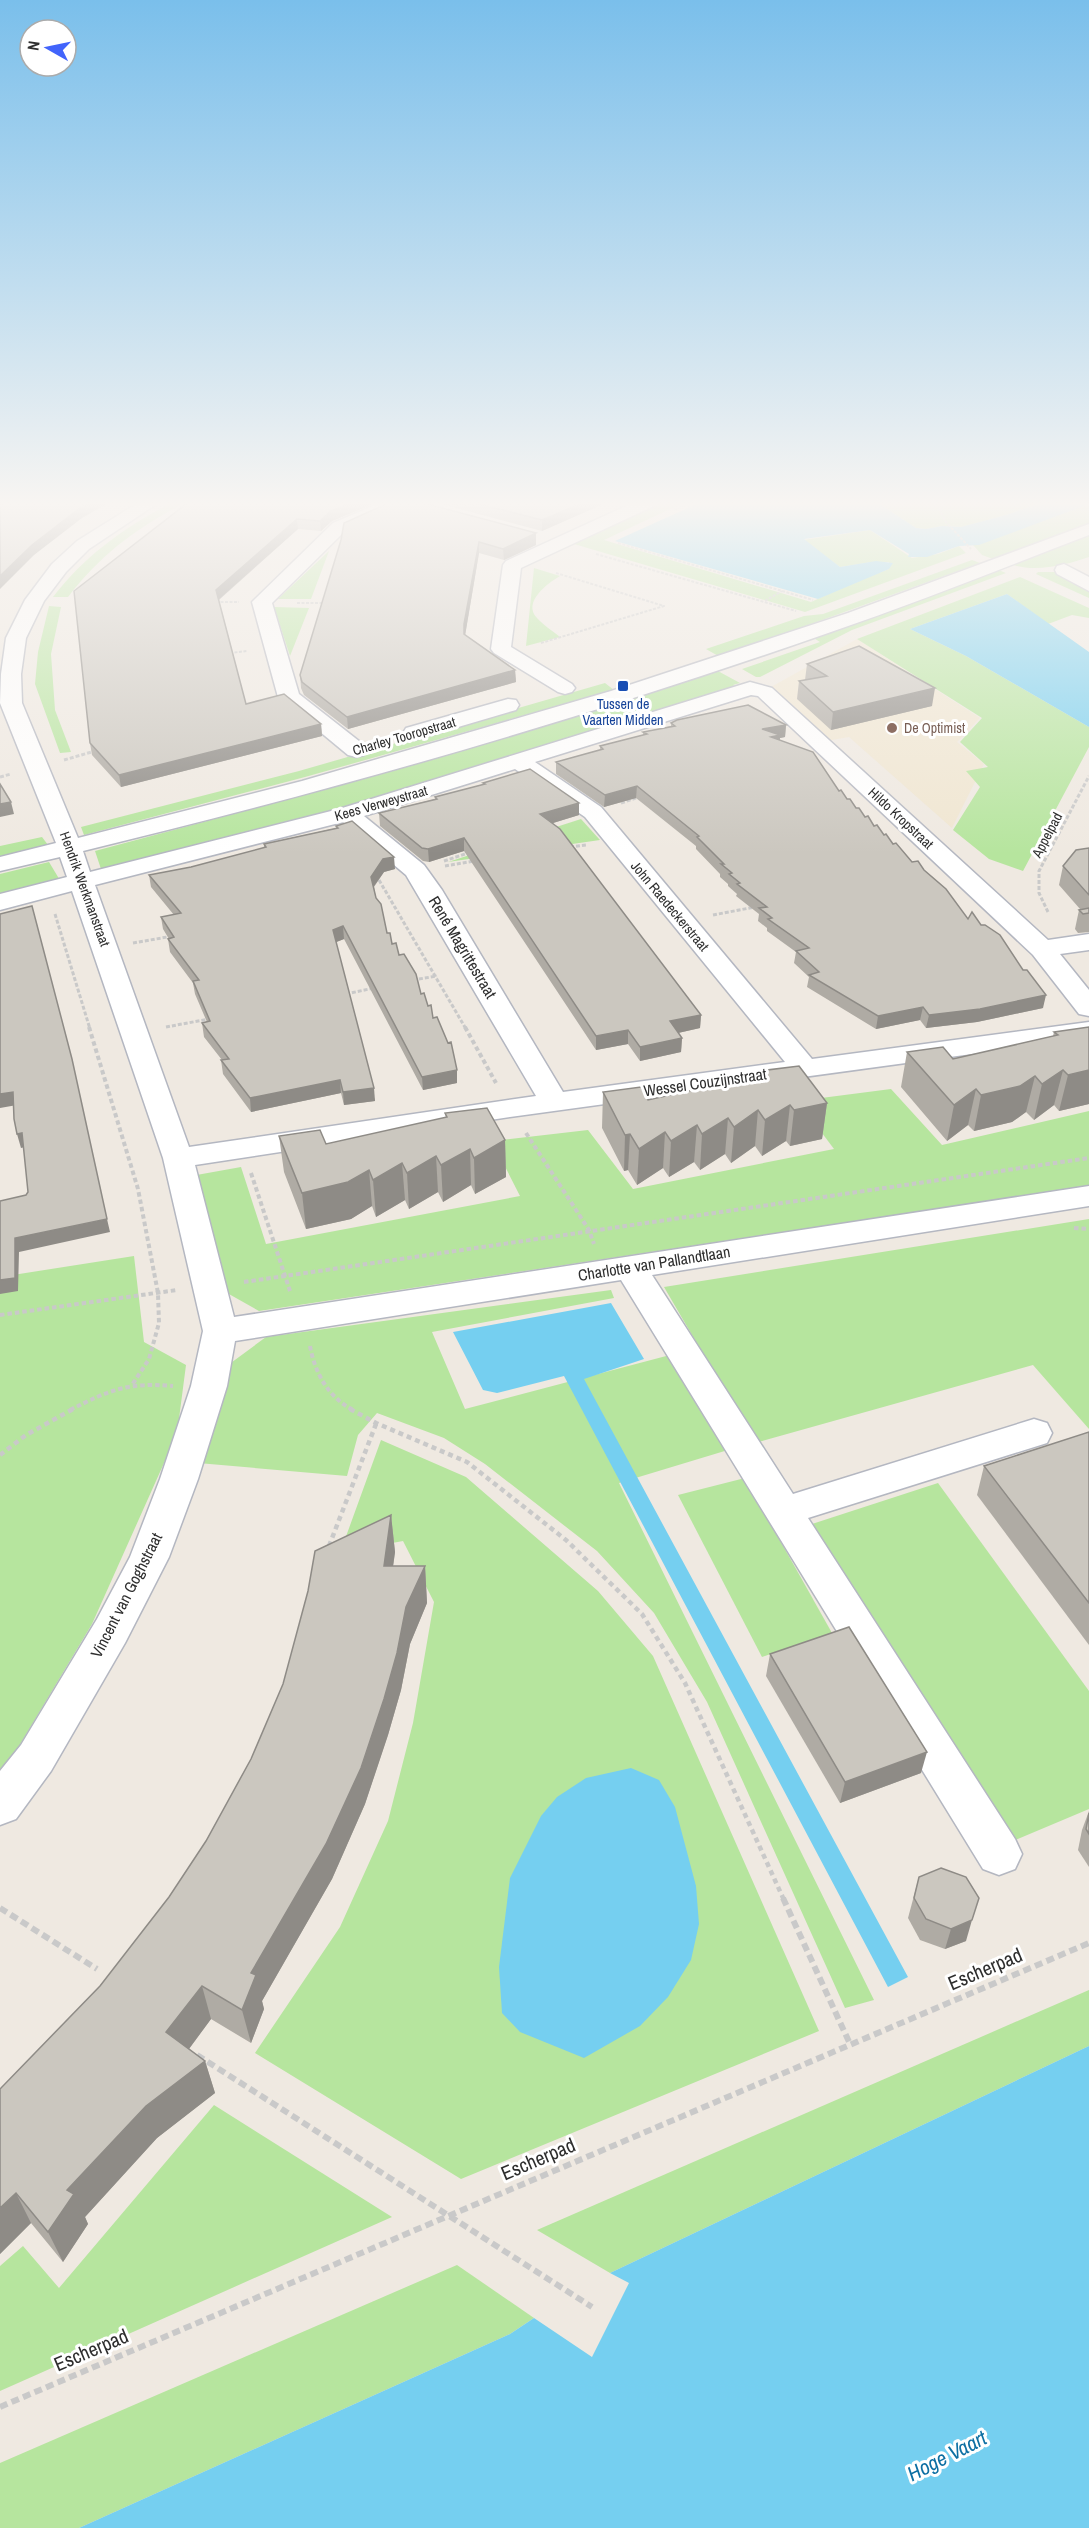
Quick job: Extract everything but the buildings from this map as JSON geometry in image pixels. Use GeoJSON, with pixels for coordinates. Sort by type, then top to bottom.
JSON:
{"type":"FeatureCollection","features":[{"type":"Feature","properties":{"kind":"street","name":"Hendrik Werkmanstraat"},"geometry":{"type":"LineString","coordinates":[[26,619],[16,638],[11,674],[11,703],[64,831],[107,948],[178,1158],[217,1285],[220,1331]]}},
{"type":"Feature","properties":{"kind":"street"},"geometry":{"type":"LineString","coordinates":[[266,619],[289,697],[356,750]]}},
{"type":"Feature","properties":{"kind":"street"},"geometry":{"type":"LineString","coordinates":[[505,619],[501,649],[565,688]]}},
{"type":"Feature","properties":{"kind":"street"},"geometry":{"type":"LineString","coordinates":[[0,864],[64,831],[469,741],[718,664],[849,619]]}},
{"type":"Feature","properties":{"kind":"street","name":"Charley Tooropstraat"},"geometry":{"type":"LineString","coordinates":[[334,756],[588,682]]}},
{"type":"Feature","properties":{"kind":"street","name":"Kees Verweystraat"},"geometry":{"type":"LineString","coordinates":[[0,902],[347,814],[520,762],[739,690],[757,689]]}},
{"type":"Feature","properties":{"kind":"street","name":"Hildo Kropstraat"},"geometry":{"type":"LineString","coordinates":[[757,689],[765,692],[1042,950],[1089,1008]]}},
{"type":"Feature","properties":{"kind":"street","name":"John Raedeckerstraat"},"geometry":{"type":"LineString","coordinates":[[520,762],[592,812],[805,1068]]}},
{"type":"Feature","properties":{"kind":"street","name":"René Magrittestraat"},"geometry":{"type":"LineString","coordinates":[[347,814],[415,870],[456,934],[554,1102]]}},
{"type":"Feature","properties":{"kind":"street"},"geometry":{"type":"LineString","coordinates":[[1042,950],[1082,943]]}},
{"type":"Feature","properties":{"kind":"street","name":"Wessel Couzijnstraat"},"geometry":{"type":"LineString","coordinates":[[178,1158],[554,1102],[1089,1030]]}},
{"type":"Feature","properties":{"kind":"street","name":"Charlotte van Pallandtlaan"},"geometry":{"type":"LineString","coordinates":[[220,1331],[1089,1196]]}},
{"type":"Feature","properties":{"kind":"street"},"geometry":{"type":"LineString","coordinates":[[630,1267],[999,1854]]}},
{"type":"Feature","properties":{"kind":"street","name":"Vincent van Goghstraat"},"geometry":{"type":"LineString","coordinates":[[0,1805],[36,1758],[111,1631],[149,1557],[179,1479],[209,1386],[220,1331]]}},
{"type":"Feature","properties":{"kind":"street"},"geometry":{"type":"LineString","coordinates":[[784,1511],[1034,1433]]}},
{"type":"Feature","properties":{"kind":"path"},"geometry":{"type":"LineString","coordinates":[[501,649],[519,650],[621,619]]}},
{"type":"Feature","properties":{"kind":"path"},"geometry":{"type":"LineString","coordinates":[[228,653],[274,649]]}},
{"type":"Feature","properties":{"kind":"path"},"geometry":{"type":"LineString","coordinates":[[0,777],[37,769],[105,749]]}},
{"type":"Feature","properties":{"kind":"path","name":"Appelpad"},"geometry":{"type":"LineString","coordinates":[[1082,943],[1045,908],[1037,887],[1039,871],[1089,776]]}},
{"type":"Feature","properties":{"kind":"path"},"geometry":{"type":"LineString","coordinates":[[592,812],[646,795]]}},
{"type":"Feature","properties":{"kind":"path"},"geometry":{"type":"LineString","coordinates":[[568,847],[615,840]]}},
{"type":"Feature","properties":{"kind":"path"},"geometry":{"type":"LineString","coordinates":[[368,883],[482,848]]}},
{"type":"Feature","properties":{"kind":"path"},"geometry":{"type":"LineString","coordinates":[[415,870],[474,861]]}},
{"type":"Feature","properties":{"kind":"path"},"geometry":{"type":"LineString","coordinates":[[48,890],[138,1188],[158,1293],[159,1323],[149,1359],[132,1385]]}},
{"type":"Feature","properties":{"kind":"path"},"geometry":{"type":"LineString","coordinates":[[683,920],[764,905]]}},
{"type":"Feature","properties":{"kind":"path"},"geometry":{"type":"LineString","coordinates":[[107,948],[174,936]]}},
{"type":"Feature","properties":{"kind":"path"},"geometry":{"type":"LineString","coordinates":[[403,982],[437,976]]}},
{"type":"Feature","properties":{"kind":"path"},"geometry":{"type":"LineString","coordinates":[[335,996],[381,987]]}},
{"type":"Feature","properties":{"kind":"path"},"geometry":{"type":"LineString","coordinates":[[135,1033],[213,1019]]}},
{"type":"Feature","properties":{"kind":"path"},"geometry":{"type":"LineString","coordinates":[[0,1315],[284,1276],[1089,1158]]}},
{"type":"Feature","properties":{"kind":"path"},"geometry":{"type":"LineString","coordinates":[[250,1170],[284,1276],[301,1319],[307,1328],[314,1368],[338,1402],[376,1424],[467,1462],[566,1540],[642,1614],[685,1683],[850,2044]]}},
{"type":"Feature","properties":{"kind":"path"},"geometry":{"type":"LineString","coordinates":[[0,1455],[11,1444],[92,1399],[132,1385],[209,1386]]}},
{"type":"Feature","properties":{"kind":"path"},"geometry":{"type":"LineString","coordinates":[[325,1556],[376,1424]]}},
{"type":"Feature","properties":{"kind":"path"},"geometry":{"type":"LineString","coordinates":[[0,1908],[97,1969]]}},
{"type":"Feature","properties":{"kind":"path","name":"Escherpad"},"geometry":{"type":"LineString","coordinates":[[0,2407],[1089,1943]]}},
{"type":"Feature","properties":{"kind":"path"},"geometry":{"type":"LineString","coordinates":[[197,2055],[592,2307]]}},
{"type":"Feature","properties":{"kind":"shaded area","name":"De Optimist"},"geometry":{"type":"Polygon","coordinates":[[[857,639],[980,718],[957,742],[984,764],[952,828],[849,737],[826,741],[771,687],[857,639]]]}},
{"type":"Feature","properties":{"kind":"green space"},"geometry":{"type":"Polygon","coordinates":[[[46,619],[58,619],[51,654],[55,710],[71,752],[60,753],[35,684],[38,652],[46,619]]]}},
{"type":"Feature","properties":{"kind":"green space"},"geometry":{"type":"Polygon","coordinates":[[[278,619],[305,619],[290,656],[278,619]]]}},
{"type":"Feature","properties":{"kind":"green space"},"geometry":{"type":"Polygon","coordinates":[[[529,619],[538,619],[560,637],[526,646],[529,619]]]}},
{"type":"Feature","properties":{"kind":"green space"},"geometry":{"type":"Polygon","coordinates":[[[795,619],[825,619],[720,657],[706,649],[795,619]]]}},
{"type":"Feature","properties":{"kind":"green space"},"geometry":{"type":"Polygon","coordinates":[[[861,619],[882,619],[852,630],[760,677],[742,669],[820,642],[812,637],[861,619]]]}},
{"type":"Feature","properties":{"kind":"green space"},"geometry":{"type":"Polygon","coordinates":[[[910,619],[938,619],[910,629],[966,656],[1089,727],[1089,747],[1023,871],[989,859],[953,830],[980,787],[966,771],[988,767],[960,742],[982,718],[857,639],[910,619]]]}},
{"type":"Feature","properties":{"kind":"green space"},"geometry":{"type":"Polygon","coordinates":[[[1041,619],[1061,619],[1048,624],[1041,619]]]}},
{"type":"Feature","properties":{"kind":"green space"},"geometry":{"type":"Polygon","coordinates":[[[716,670],[740,683],[733,685],[736,687],[355,808],[103,875],[95,851],[407,765],[716,670]]]}},
{"type":"Feature","properties":{"kind":"green space"},"geometry":{"type":"Polygon","coordinates":[[[605,683],[614,690],[305,777],[84,835],[81,827],[299,771],[605,683]]]}},
{"type":"Feature","properties":{"kind":"green space"},"geometry":{"type":"Polygon","coordinates":[[[581,819],[600,840],[448,862],[581,819]]]}},
{"type":"Feature","properties":{"kind":"green space"},"geometry":{"type":"Polygon","coordinates":[[[42,837],[48,845],[0,856],[0,846],[42,837]]]}},
{"type":"Feature","properties":{"kind":"green space"},"geometry":{"type":"Polygon","coordinates":[[[49,862],[64,887],[0,900],[0,874],[49,862]]]}},
{"type":"Feature","properties":{"kind":"green space"},"geometry":{"type":"Polygon","coordinates":[[[891,1089],[942,1145],[1089,1111],[1089,1186],[259,1311],[220,1289],[191,1176],[241,1167],[266,1244],[520,1196],[492,1141],[588,1130],[633,1189],[834,1149],[798,1101],[891,1089]]]}},
{"type":"Feature","properties":{"kind":"green space"},"geometry":{"type":"Polygon","coordinates":[[[1089,1219],[1089,1429],[1033,1365],[755,1443],[664,1287],[1089,1219]]]}},
{"type":"Feature","properties":{"kind":"green space"},"geometry":{"type":"Polygon","coordinates":[[[134,1256],[144,1342],[186,1365],[177,1434],[92,1624],[0,1778],[0,1277],[134,1256]]]}},
{"type":"Feature","properties":{"kind":"green space"},"geometry":{"type":"Polygon","coordinates":[[[611,1290],[614,1298],[432,1332],[465,1409],[670,1355],[728,1450],[619,1483],[874,2000],[845,2008],[707,1702],[654,1613],[597,1551],[485,1464],[444,1438],[377,1413],[358,1435],[347,1476],[198,1463],[224,1368],[266,1337],[611,1290]]]}},
{"type":"Feature","properties":{"kind":"green space"},"geometry":{"type":"Polygon","coordinates":[[[381,1440],[466,1477],[598,1591],[653,1656],[819,2031],[461,2179],[255,2053],[340,1927],[388,1821],[413,1723],[434,1602],[403,1541],[340,1553],[381,1440]]]}},
{"type":"Feature","properties":{"kind":"green space"},"geometry":{"type":"Polygon","coordinates":[[[745,1478],[832,1633],[762,1657],[678,1495],[745,1478]]]}},
{"type":"Feature","properties":{"kind":"green space"},"geometry":{"type":"Polygon","coordinates":[[[938,1483],[1089,1691],[1089,1809],[1013,1841],[812,1524],[938,1483]]]}},
{"type":"Feature","properties":{"kind":"green space"},"geometry":{"type":"Polygon","coordinates":[[[1089,1990],[1089,2046],[610,2273],[537,2230],[1089,1990]]]}},
{"type":"Feature","properties":{"kind":"green space"},"geometry":{"type":"Polygon","coordinates":[[[214,2105],[392,2217],[0,2391],[0,2266],[23,2246],[59,2288],[214,2105]]]}},
{"type":"Feature","properties":{"kind":"green space"},"geometry":{"type":"Polygon","coordinates":[[[457,2265],[534,2318],[510,2334],[79,2528],[0,2528],[0,2463],[457,2265]]]}},
{"type":"Feature","properties":{"kind":"water"},"geometry":{"type":"Polygon","coordinates":[[[938,619],[1042,619],[1089,652],[1089,727],[966,656],[910,629],[938,619]]]}},
{"type":"Feature","properties":{"kind":"water"},"geometry":{"type":"Polygon","coordinates":[[[611,1303],[644,1359],[584,1379],[908,1977],[888,1987],[564,1376],[497,1393],[483,1390],[453,1332],[611,1303]]]}},
{"type":"Feature","properties":{"kind":"water"},"geometry":{"type":"Polygon","coordinates":[[[631,1768],[659,1780],[675,1807],[696,1886],[699,1924],[691,1960],[668,1997],[640,2026],[584,2058],[520,2032],[502,2013],[499,1967],[510,1878],[541,1816],[557,1797],[586,1778],[631,1768]]]}},
{"type":"Feature","properties":{"kind":"water","name":"Hoge Vaart"},"geometry":{"type":"Polygon","coordinates":[[[1089,2046],[1089,2528],[79,2528],[510,2334],[534,2318],[592,2357],[629,2283],[610,2273],[1089,2046]]]}},
{"type":"Feature","properties":{"kind":"place","name":"Tussen de Vaarten Midden"},"geometry":{"type":"Point","coordinates":[623,686]}},
{"type":"Feature","properties":{"kind":"place","name":"De Optimist"},"geometry":{"type":"Point","coordinates":[892,728]}}]}
